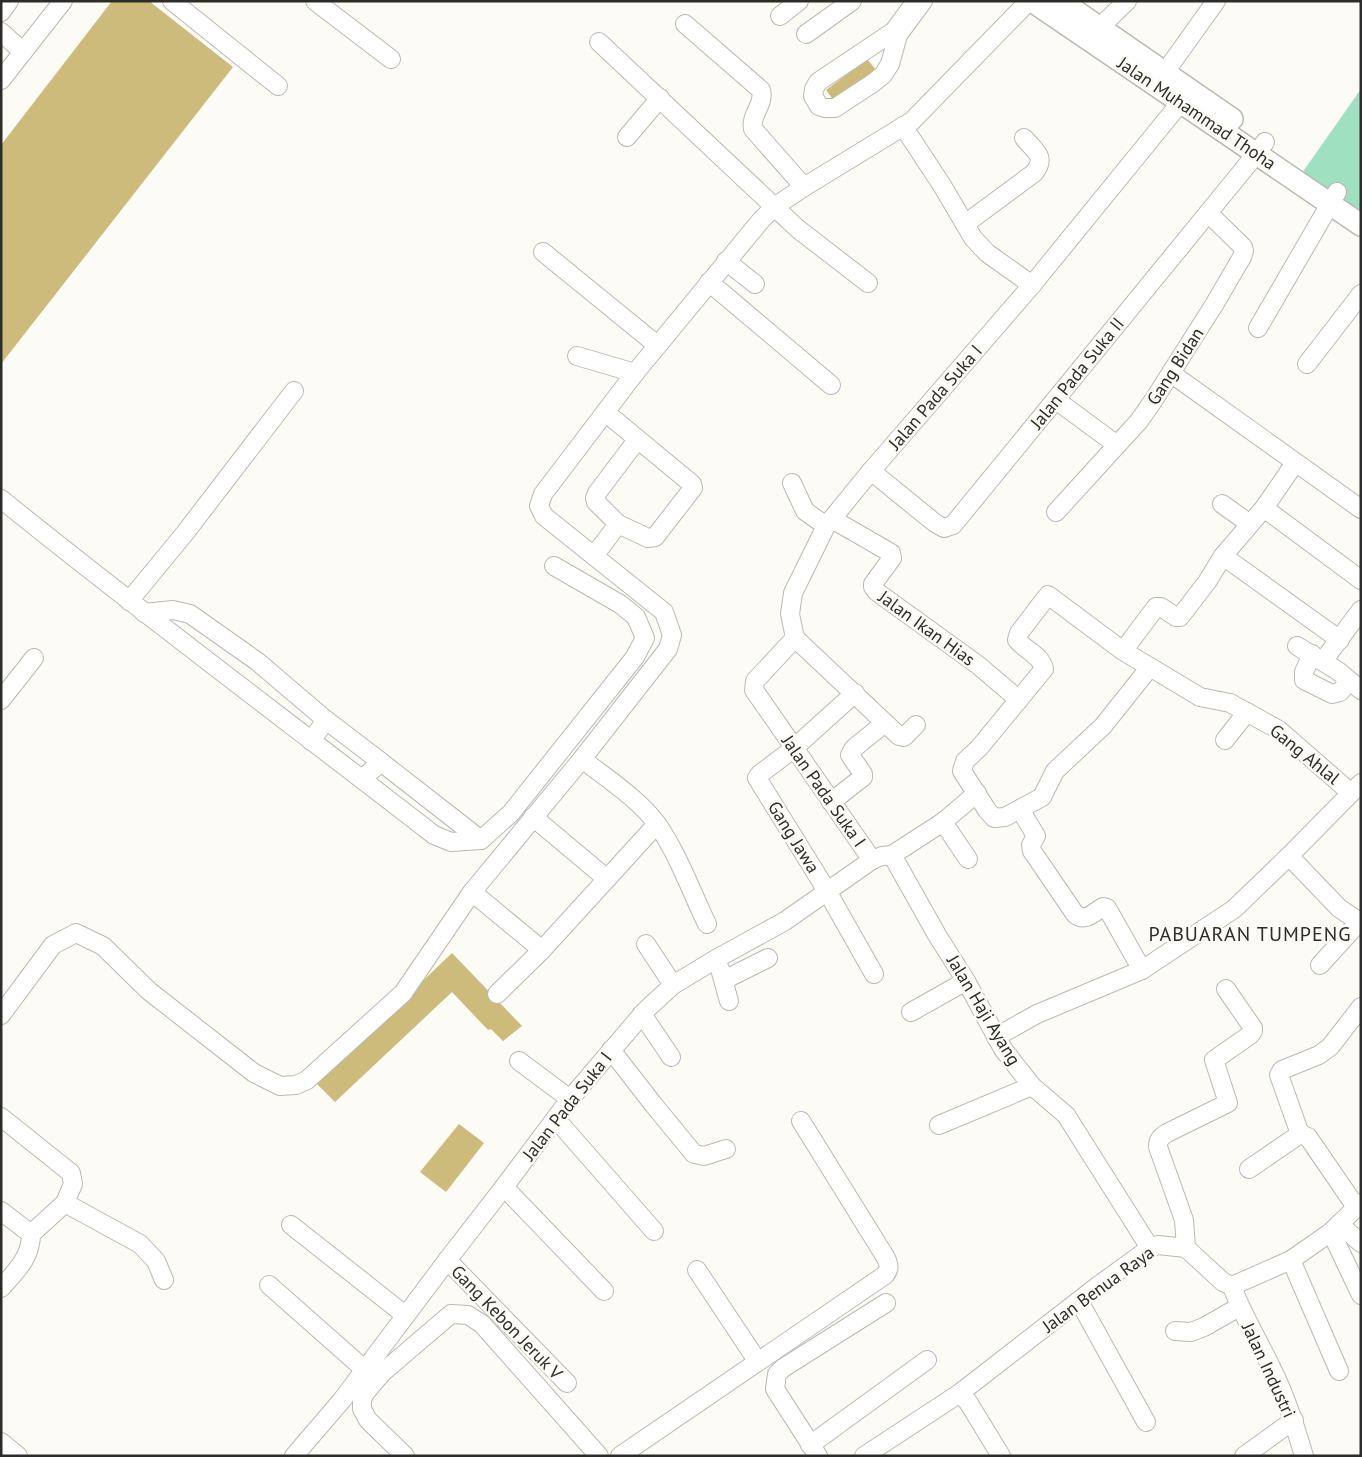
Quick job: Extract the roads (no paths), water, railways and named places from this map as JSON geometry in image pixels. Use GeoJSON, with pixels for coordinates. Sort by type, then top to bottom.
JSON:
{"type":"FeatureCollection","features":[{"type":"Feature","properties":{"kind":"main road","name":"Jalan Muhammad Thoha"},"geometry":{"type":"LineString","coordinates":[[1032,1],[1160,78],[1333,198],[1361,225]]}},
{"type":"Feature","properties":{"kind":"main road","name":"Jalan Muhammad Thoha"},"geometry":{"type":"LineString","coordinates":[[1061,1],[1160,78],[1181,102],[1261,148]]}},
{"type":"Feature","properties":{"kind":"main road","name":"Jalan Muhammad Thoha"},"geometry":{"type":"LineString","coordinates":[[1333,198],[1361,210]]}},
{"type":"Feature","properties":{"kind":"street"},"geometry":{"type":"LineString","coordinates":[[1,12],[10,1]]}},
{"type":"Feature","properties":{"kind":"street"},"geometry":{"type":"LineString","coordinates":[[1,80],[63,1]]}},
{"type":"Feature","properties":{"kind":"street"},"geometry":{"type":"LineString","coordinates":[[172,1],[278,86]]}},
{"type":"Feature","properties":{"kind":"street"},"geometry":{"type":"LineString","coordinates":[[315,1],[392,59]]}},
{"type":"Feature","properties":{"kind":"street"},"geometry":{"type":"LineString","coordinates":[[780,16],[799,1]]}},
{"type":"Feature","properties":{"kind":"street"},"geometry":{"type":"LineString","coordinates":[[806,34],[852,1]]}},
{"type":"Feature","properties":{"kind":"street"},"geometry":{"type":"LineString","coordinates":[[916,1],[896,33],[890,64],[883,75],[835,108],[819,106],[813,96],[814,88],[818,82],[896,33],[923,1]]}},
{"type":"Feature","properties":{"kind":"street"},"geometry":{"type":"LineString","coordinates":[[1,1015],[53,945],[76,933],[103,946],[149,991],[254,1073],[280,1086],[296,1085],[307,1080],[403,993],[472,892],[582,759],[668,649],[672,635],[664,612],[544,516],[539,506],[542,494],[657,345],[762,220],[775,207],[804,187],[903,126],[922,112],[1029,1]]}},
{"type":"Feature","properties":{"kind":"street"},"geometry":{"type":"LineString","coordinates":[[1098,28],[1127,1]]}},
{"type":"Feature","properties":{"kind":"street"},"geometry":{"type":"LineString","coordinates":[[1160,78],[1216,1]]}},
{"type":"Feature","properties":{"kind":"street"},"geometry":{"type":"LineString","coordinates":[[685,24],[761,90],[762,101],[753,118],[752,129],[804,187]]}},
{"type":"Feature","properties":{"kind":"street"},"geometry":{"type":"LineString","coordinates":[[1,32],[23,52]]}},
{"type":"Feature","properties":{"kind":"street"},"geometry":{"type":"LineString","coordinates":[[599,42],[798,229],[868,283]]}},
{"type":"Feature","properties":{"kind":"street"},"geometry":{"type":"LineString","coordinates":[[628,137],[660,98]]}},
{"type":"Feature","properties":{"kind":"street","name":"Jalan Pada Suka I"},"geometry":{"type":"LineString","coordinates":[[294,1456],[342,1400],[570,1099],[642,1014],[673,986],[716,959],[785,921],[872,860],[793,749],[754,690],[755,681],[796,638],[790,614],[793,594],[829,523],[1032,285],[1181,102]]}},
{"type":"Feature","properties":{"kind":"street"},"geometry":{"type":"LineString","coordinates":[[903,126],[943,186],[972,238],[987,253],[1032,285]]}},
{"type":"Feature","properties":{"kind":"street"},"geometry":{"type":"LineString","coordinates":[[965,224],[1034,173],[1040,166],[1038,153],[1024,138]]}},
{"type":"Feature","properties":{"kind":"street","name":"Jalan Pada Suka II"},"geometry":{"type":"LineString","coordinates":[[872,471],[935,524],[940,527],[953,525],[1261,148]]}},
{"type":"Feature","properties":{"kind":"street"},"geometry":{"type":"LineString","coordinates":[[1258,328],[1333,198]]}},
{"type":"Feature","properties":{"kind":"street","name":"Gang Bidan"},"geometry":{"type":"LineString","coordinates":[[1056,512],[1139,421],[1172,374],[1219,297],[1244,251],[1243,246],[1208,213]]}},
{"type":"Feature","properties":{"kind":"street"},"geometry":{"type":"LineString","coordinates":[[543,252],[657,345]]}},
{"type":"Feature","properties":{"kind":"street"},"geometry":{"type":"LineString","coordinates":[[726,261],[755,284]]}},
{"type":"Feature","properties":{"kind":"street"},"geometry":{"type":"LineString","coordinates":[[709,282],[831,385]]}},
{"type":"Feature","properties":{"kind":"street"},"geometry":{"type":"LineString","coordinates":[[1307,364],[1361,294]]}},
{"type":"Feature","properties":{"kind":"street"},"geometry":{"type":"LineString","coordinates":[[577,356],[635,373]]}},
{"type":"Feature","properties":{"kind":"street"},"geometry":{"type":"LineString","coordinates":[[1172,374],[1361,509]]}},
{"type":"Feature","properties":{"kind":"street"},"geometry":{"type":"LineString","coordinates":[[129,600],[185,533],[294,391]]}},
{"type":"Feature","properties":{"kind":"street"},"geometry":{"type":"LineString","coordinates":[[1056,400],[1117,445]]}},
{"type":"Feature","properties":{"kind":"street"},"geometry":{"type":"LineString","coordinates":[[605,412],[692,484],[693,488],[655,537],[648,538],[618,524],[596,502],[595,498],[637,440]]}},
{"type":"Feature","properties":{"kind":"street"},"geometry":{"type":"LineString","coordinates":[[1123,651],[1156,607],[1161,607],[1176,617],[1180,617],[1207,582],[1223,556],[1264,508],[1295,463]]}},
{"type":"Feature","properties":{"kind":"street"},"geometry":{"type":"LineString","coordinates":[[792,483],[805,512],[829,523]]}},
{"type":"Feature","properties":{"kind":"street"},"geometry":{"type":"LineString","coordinates":[[1,499],[144,613],[434,835],[451,842],[481,840],[511,813],[635,657],[645,638],[636,617],[620,604],[554,566]]}},
{"type":"Feature","properties":{"kind":"street"},"geometry":{"type":"LineString","coordinates":[[1222,504],[1250,524]]}},
{"type":"Feature","properties":{"kind":"street"},"geometry":{"type":"LineString","coordinates":[[1264,508],[1361,580]]}},
{"type":"Feature","properties":{"kind":"street","name":"Jalan Ikan Hias"},"geometry":{"type":"LineString","coordinates":[[829,523],[891,553],[892,558],[872,586],[876,592],[978,665],[1019,700]]}},
{"type":"Feature","properties":{"kind":"street"},"geometry":{"type":"LineString","coordinates":[[594,556],[618,524]]}},
{"type":"Feature","properties":{"kind":"street"},"geometry":{"type":"LineString","coordinates":[[1223,556],[1340,640]]}},
{"type":"Feature","properties":{"kind":"street","name":"Gang Ahlal"},"geometry":{"type":"LineString","coordinates":[[1019,700],[1044,669],[1044,665],[1017,640],[1019,633],[1048,595],[1123,651],[1200,698],[1230,702],[1280,730],[1356,788]]}},
{"type":"Feature","properties":{"kind":"street"},"geometry":{"type":"LineString","coordinates":[[144,613],[173,610],[190,614],[258,662],[326,720],[481,840]]}},
{"type":"Feature","properties":{"kind":"street"},"geometry":{"type":"LineString","coordinates":[[1355,686],[1335,694],[1328,694],[1304,680],[1304,672],[1311,654],[1340,640],[1361,610]]}},
{"type":"Feature","properties":{"kind":"street"},"geometry":{"type":"LineString","coordinates":[[796,638],[902,738],[916,725]]}},
{"type":"Feature","properties":{"kind":"street"},"geometry":{"type":"LineString","coordinates":[[1311,654],[1355,686]]}},
{"type":"Feature","properties":{"kind":"street"},"geometry":{"type":"LineString","coordinates":[[1,700],[34,658]]}},
{"type":"Feature","properties":{"kind":"street"},"geometry":{"type":"LineString","coordinates":[[241,686],[258,662]]}},
{"type":"Feature","properties":{"kind":"street"},"geometry":{"type":"LineString","coordinates":[[1019,700],[979,748],[962,765],[962,771],[994,818],[1005,817],[1042,797],[1055,771],[1102,726],[1150,667]]}},
{"type":"Feature","properties":{"kind":"street"},"geometry":{"type":"LineString","coordinates":[[793,749],[855,693]]}},
{"type":"Feature","properties":{"kind":"street"},"geometry":{"type":"LineString","coordinates":[[1225,740],[1247,712]]}},
{"type":"Feature","properties":{"kind":"street"},"geometry":{"type":"LineString","coordinates":[[311,741],[326,720]]}},
{"type":"Feature","properties":{"kind":"street"},"geometry":{"type":"LineString","coordinates":[[831,802],[863,777],[863,774],[850,755],[854,748],[885,723]]}},
{"type":"Feature","properties":{"kind":"street","name":"Gang Jawa"},"geometry":{"type":"LineString","coordinates":[[793,749],[757,778],[827,891],[874,974]]}},
{"type":"Feature","properties":{"kind":"street"},"geometry":{"type":"LineString","coordinates":[[582,759],[626,794],[657,824],[673,853],[706,924]]}},
{"type":"Feature","properties":{"kind":"street"},"geometry":{"type":"LineString","coordinates":[[362,779],[381,762]]}},
{"type":"Feature","properties":{"kind":"street"},"geometry":{"type":"LineString","coordinates":[[996,1037],[1037,1014],[1142,970],[1234,909],[1290,856],[1356,788]]}},
{"type":"Feature","properties":{"kind":"street"},"geometry":{"type":"LineString","coordinates":[[872,860],[892,855],[943,822],[977,794]]}},
{"type":"Feature","properties":{"kind":"street"},"geometry":{"type":"LineString","coordinates":[[1020,809],[1036,836],[1031,845],[1032,851],[1075,914],[1080,918],[1085,918],[1103,907],[1107,908],[1142,970]]}},
{"type":"Feature","properties":{"kind":"street"},"geometry":{"type":"LineString","coordinates":[[533,817],[607,879]]}},
{"type":"Feature","properties":{"kind":"street"},"geometry":{"type":"LineString","coordinates":[[943,822],[968,860]]}},
{"type":"Feature","properties":{"kind":"street"},"geometry":{"type":"LineString","coordinates":[[497,994],[542,950],[657,824]]}},
{"type":"Feature","properties":{"kind":"street","name":"Jalan Haji Ayang"},"geometry":{"type":"LineString","coordinates":[[892,855],[996,1037],[1032,1086],[1066,1116],[1150,1248]]}},
{"type":"Feature","properties":{"kind":"street"},"geometry":{"type":"LineString","coordinates":[[1290,856],[1339,908],[1359,921],[1320,965]]}},
{"type":"Feature","properties":{"kind":"street"},"geometry":{"type":"LineString","coordinates":[[472,892],[542,950]]}},
{"type":"Feature","properties":{"kind":"street"},"geometry":{"type":"LineString","coordinates":[[646,944],[673,986]]}},
{"type":"Feature","properties":{"kind":"street"},"geometry":{"type":"LineString","coordinates":[[724,980],[768,958]]}},
{"type":"Feature","properties":{"kind":"street"},"geometry":{"type":"LineString","coordinates":[[716,959],[730,1001]]}},
{"type":"Feature","properties":{"kind":"street"},"geometry":{"type":"LineString","coordinates":[[911,1012],[966,982]]}},
{"type":"Feature","properties":{"kind":"street"},"geometry":{"type":"LineString","coordinates":[[1226,989],[1254,1031],[1214,1060],[1228,1103],[1167,1133],[1161,1137],[1158,1147],[1184,1220],[1186,1248],[1223,1282],[1232,1286],[1291,1260],[1335,1228],[1359,1205],[1308,1137],[1300,1134],[1279,1076],[1282,1070],[1319,1055],[1330,1046],[1361,1007]]}},
{"type":"Feature","properties":{"kind":"street"},"geometry":{"type":"LineString","coordinates":[[642,1014],[672,1057]]}},
{"type":"Feature","properties":{"kind":"street"},"geometry":{"type":"LineString","coordinates":[[611,1050],[694,1154],[704,1156],[726,1150]]}},
{"type":"Feature","properties":{"kind":"street"},"geometry":{"type":"LineString","coordinates":[[519,1062],[570,1099]]}},
{"type":"Feature","properties":{"kind":"street"},"geometry":{"type":"LineString","coordinates":[[939,1124],[1032,1086]]}},
{"type":"Feature","properties":{"kind":"street"},"geometry":{"type":"LineString","coordinates":[[1,1118],[71,1173],[73,1184],[65,1203],[31,1234],[31,1247],[20,1266],[1,1288]]}},
{"type":"Feature","properties":{"kind":"street"},"geometry":{"type":"LineString","coordinates":[[556,1119],[654,1231]]}},
{"type":"Feature","properties":{"kind":"street"},"geometry":{"type":"LineString","coordinates":[[620,1456],[885,1275],[889,1268],[886,1258],[801,1121]]}},
{"type":"Feature","properties":{"kind":"street"},"geometry":{"type":"LineString","coordinates":[[1249,1169],[1300,1134]]}},
{"type":"Feature","properties":{"kind":"street"},"geometry":{"type":"LineString","coordinates":[[504,1187],[604,1291]]}},
{"type":"Feature","properties":{"kind":"street"},"geometry":{"type":"LineString","coordinates":[[65,1203],[140,1244],[156,1261],[164,1280]]}},
{"type":"Feature","properties":{"kind":"street"},"geometry":{"type":"LineString","coordinates":[[1,1211],[31,1234]]}},
{"type":"Feature","properties":{"kind":"street"},"geometry":{"type":"LineString","coordinates":[[292,1226],[405,1315]]}},
{"type":"Feature","properties":{"kind":"street"},"geometry":{"type":"LineString","coordinates":[[1335,1228],[1361,1242]]}},
{"type":"Feature","properties":{"kind":"street"},"geometry":{"type":"LineString","coordinates":[[1335,1228],[1361,1295]]}},
{"type":"Feature","properties":{"kind":"street","name":"Jalan Benua Raya"},"geometry":{"type":"LineString","coordinates":[[864,1456],[960,1393],[1150,1248],[1158,1245],[1186,1248]]}},
{"type":"Feature","properties":{"kind":"street","name":"Gang Kebon Jeruk V"},"geometry":{"type":"LineString","coordinates":[[447,1260],[567,1383]]}},
{"type":"Feature","properties":{"kind":"street"},"geometry":{"type":"LineString","coordinates":[[1291,1260],[1339,1371]]}},
{"type":"Feature","properties":{"kind":"street"},"geometry":{"type":"LineString","coordinates":[[697,1270],[758,1362]]}},
{"type":"Feature","properties":{"kind":"street"},"geometry":{"type":"LineString","coordinates":[[269,1284],[364,1369]]}},
{"type":"Feature","properties":{"kind":"street","name":"Jalan Industri"},"geometry":{"type":"LineString","coordinates":[[1232,1286],[1239,1307],[1272,1367],[1294,1420],[1304,1456]]}},
{"type":"Feature","properties":{"kind":"street"},"geometry":{"type":"LineString","coordinates":[[1079,1301],[1146,1422]]}},
{"type":"Feature","properties":{"kind":"street"},"geometry":{"type":"LineString","coordinates":[[886,1303],[783,1368],[777,1374],[775,1389],[814,1450],[926,1360]]}},
{"type":"Feature","properties":{"kind":"street"},"geometry":{"type":"LineString","coordinates":[[1175,1331],[1191,1332],[1204,1327],[1239,1307]]}},
{"type":"Feature","properties":{"kind":"street"},"geometry":{"type":"LineString","coordinates":[[405,1456],[368,1420],[362,1409],[362,1400],[365,1393],[382,1373],[451,1314],[468,1315],[482,1324],[600,1456]]}},
{"type":"Feature","properties":{"kind":"street"},"geometry":{"type":"LineString","coordinates":[[960,1393],[968,1402],[1001,1456]]}},
{"type":"Feature","properties":{"kind":"street"},"geometry":{"type":"LineString","coordinates":[[1244,1456],[1294,1420]]}},
{"type":"Feature","properties":{"kind":"street"},"geometry":{"type":"LineString","coordinates":[[1,1442],[18,1456]]}},
{"type":"Feature","properties":{"kind":"district","name":"PABUARAN TUMPENG"},"geometry":{"type":"Point","coordinates":[1250,934]}}]}
